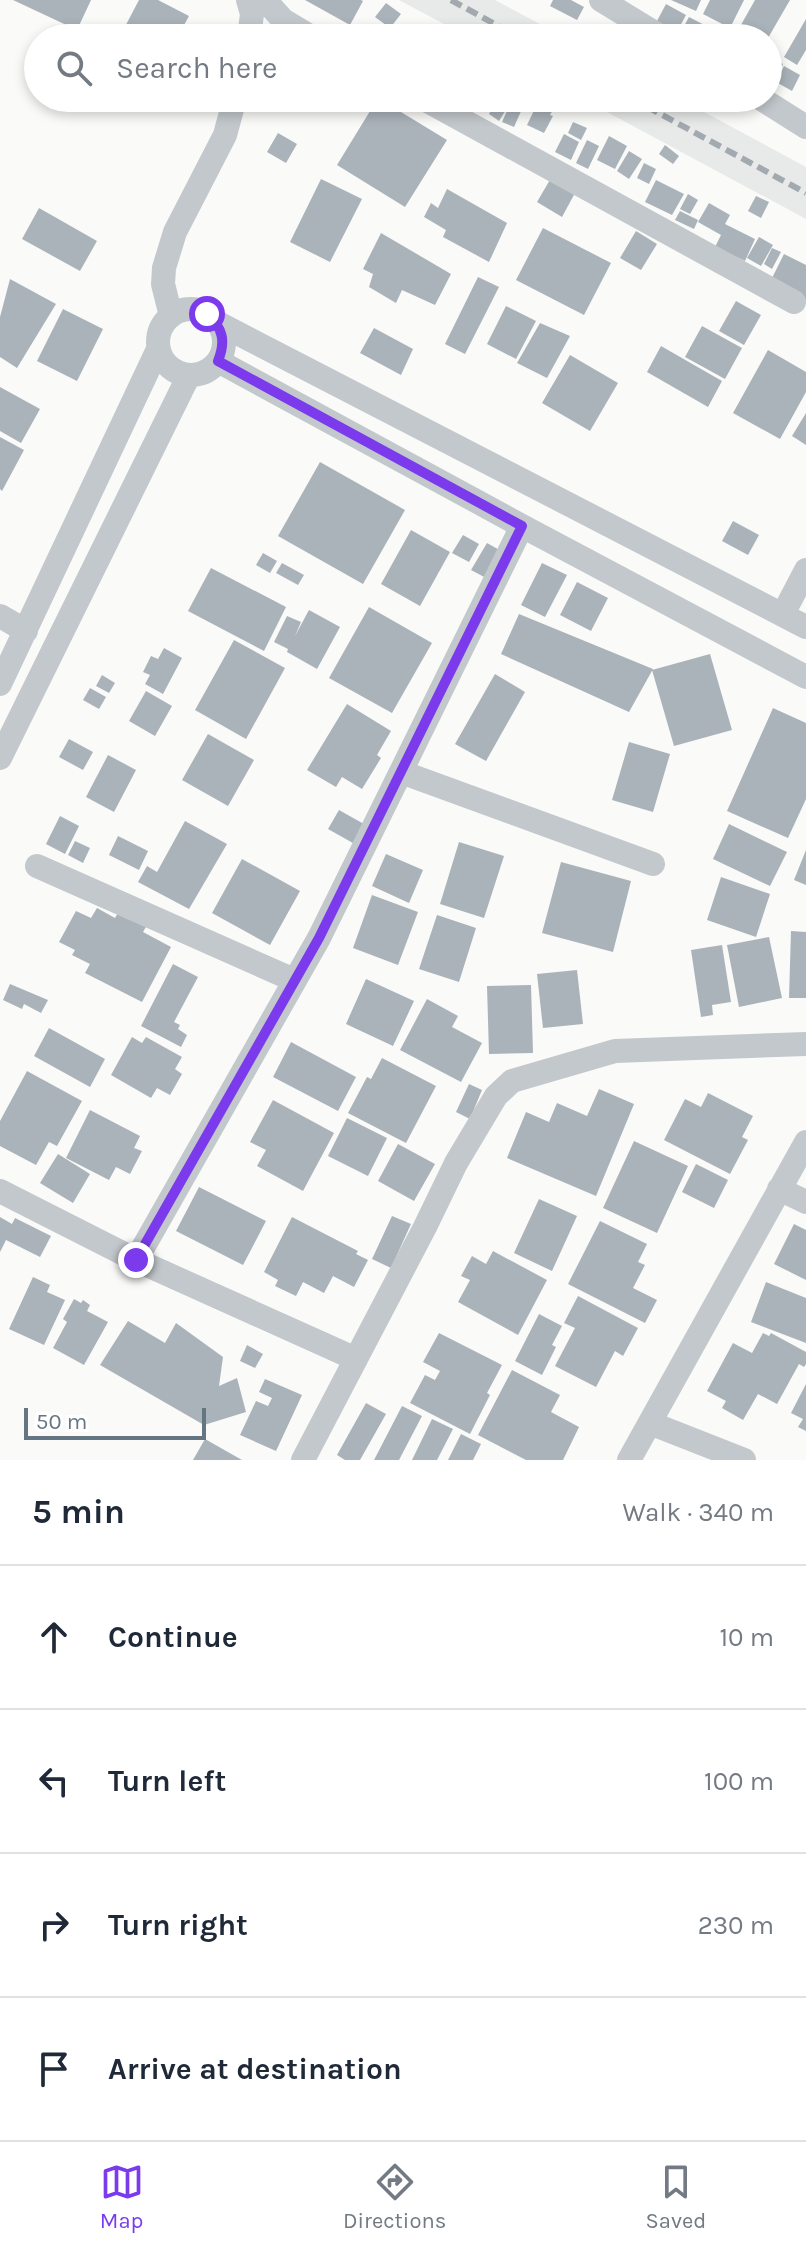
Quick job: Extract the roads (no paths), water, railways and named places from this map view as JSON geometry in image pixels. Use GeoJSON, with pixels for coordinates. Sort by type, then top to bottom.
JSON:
{"type":"FeatureCollection","features":[{"type":"Feature","properties":{"kind":"street"},"geometry":{"type":"LineString","coordinates":[[248,0],[251,24]]}},
{"type":"Feature","properties":{"kind":"street"},"geometry":{"type":"LineString","coordinates":[[265,0],[290,24]]}},
{"type":"Feature","properties":{"kind":"street"},"geometry":{"type":"LineString","coordinates":[[601,0],[640,24]]}},
{"type":"Feature","properties":{"kind":"street"},"geometry":{"type":"LineString","coordinates":[[171,316],[163,284],[164,268],[175,232],[225,135],[231,112]]}},
{"type":"Feature","properties":{"kind":"street"},"geometry":{"type":"LineString","coordinates":[[448,112],[794,302]]}},
{"type":"Feature","properties":{"kind":"street"},"geometry":{"type":"LineString","coordinates":[[782,112],[806,127]]}},
{"type":"Feature","properties":{"kind":"street"},"geometry":{"type":"LineString","coordinates":[[216,322],[223,334],[223,348],[218,361],[210,369],[189,375],[175,371],[164,362],[158,349],[162,325],[182,310],[207,314],[216,322],[806,627]]}},
{"type":"Feature","properties":{"kind":"street"},"geometry":{"type":"LineString","coordinates":[[0,684],[158,349]]}},
{"type":"Feature","properties":{"kind":"street"},"geometry":{"type":"LineString","coordinates":[[218,361],[806,677]]}},
{"type":"Feature","properties":{"kind":"street"},"geometry":{"type":"LineString","coordinates":[[0,758],[189,375]]}},
{"type":"Feature","properties":{"kind":"street"},"geometry":{"type":"LineString","coordinates":[[136,1260],[319,938],[522,526]]}},
{"type":"Feature","properties":{"kind":"street"},"geometry":{"type":"LineString","coordinates":[[783,614],[806,570]]}},
{"type":"Feature","properties":{"kind":"street"},"geometry":{"type":"LineString","coordinates":[[0,616],[26,631]]}},
{"type":"Feature","properties":{"kind":"street"},"geometry":{"type":"LineString","coordinates":[[401,772],[653,864]]}},
{"type":"Feature","properties":{"kind":"street"},"geometry":{"type":"LineString","coordinates":[[37,866],[294,980]]}},
{"type":"Feature","properties":{"kind":"street"},"geometry":{"type":"LineString","coordinates":[[303,1460],[456,1163],[496,1096],[512,1081],[615,1051],[806,1044]]}},
{"type":"Feature","properties":{"kind":"street"},"geometry":{"type":"LineString","coordinates":[[629,1460],[806,1142]]}},
{"type":"Feature","properties":{"kind":"street"},"geometry":{"type":"LineString","coordinates":[[779,1189],[806,1202]]}},
{"type":"Feature","properties":{"kind":"street"},"geometry":{"type":"LineString","coordinates":[[0,1191],[136,1260],[356,1359]]}},
{"type":"Feature","properties":{"kind":"street"},"geometry":{"type":"LineString","coordinates":[[650,1423],[744,1460]]}},
{"type":"Feature","properties":{"kind":"railway"},"geometry":{"type":"LineString","coordinates":[[451,0],[495,24]]}},
{"type":"Feature","properties":{"kind":"railway"},"geometry":{"type":"LineString","coordinates":[[657,112],[806,193]]}}]}
